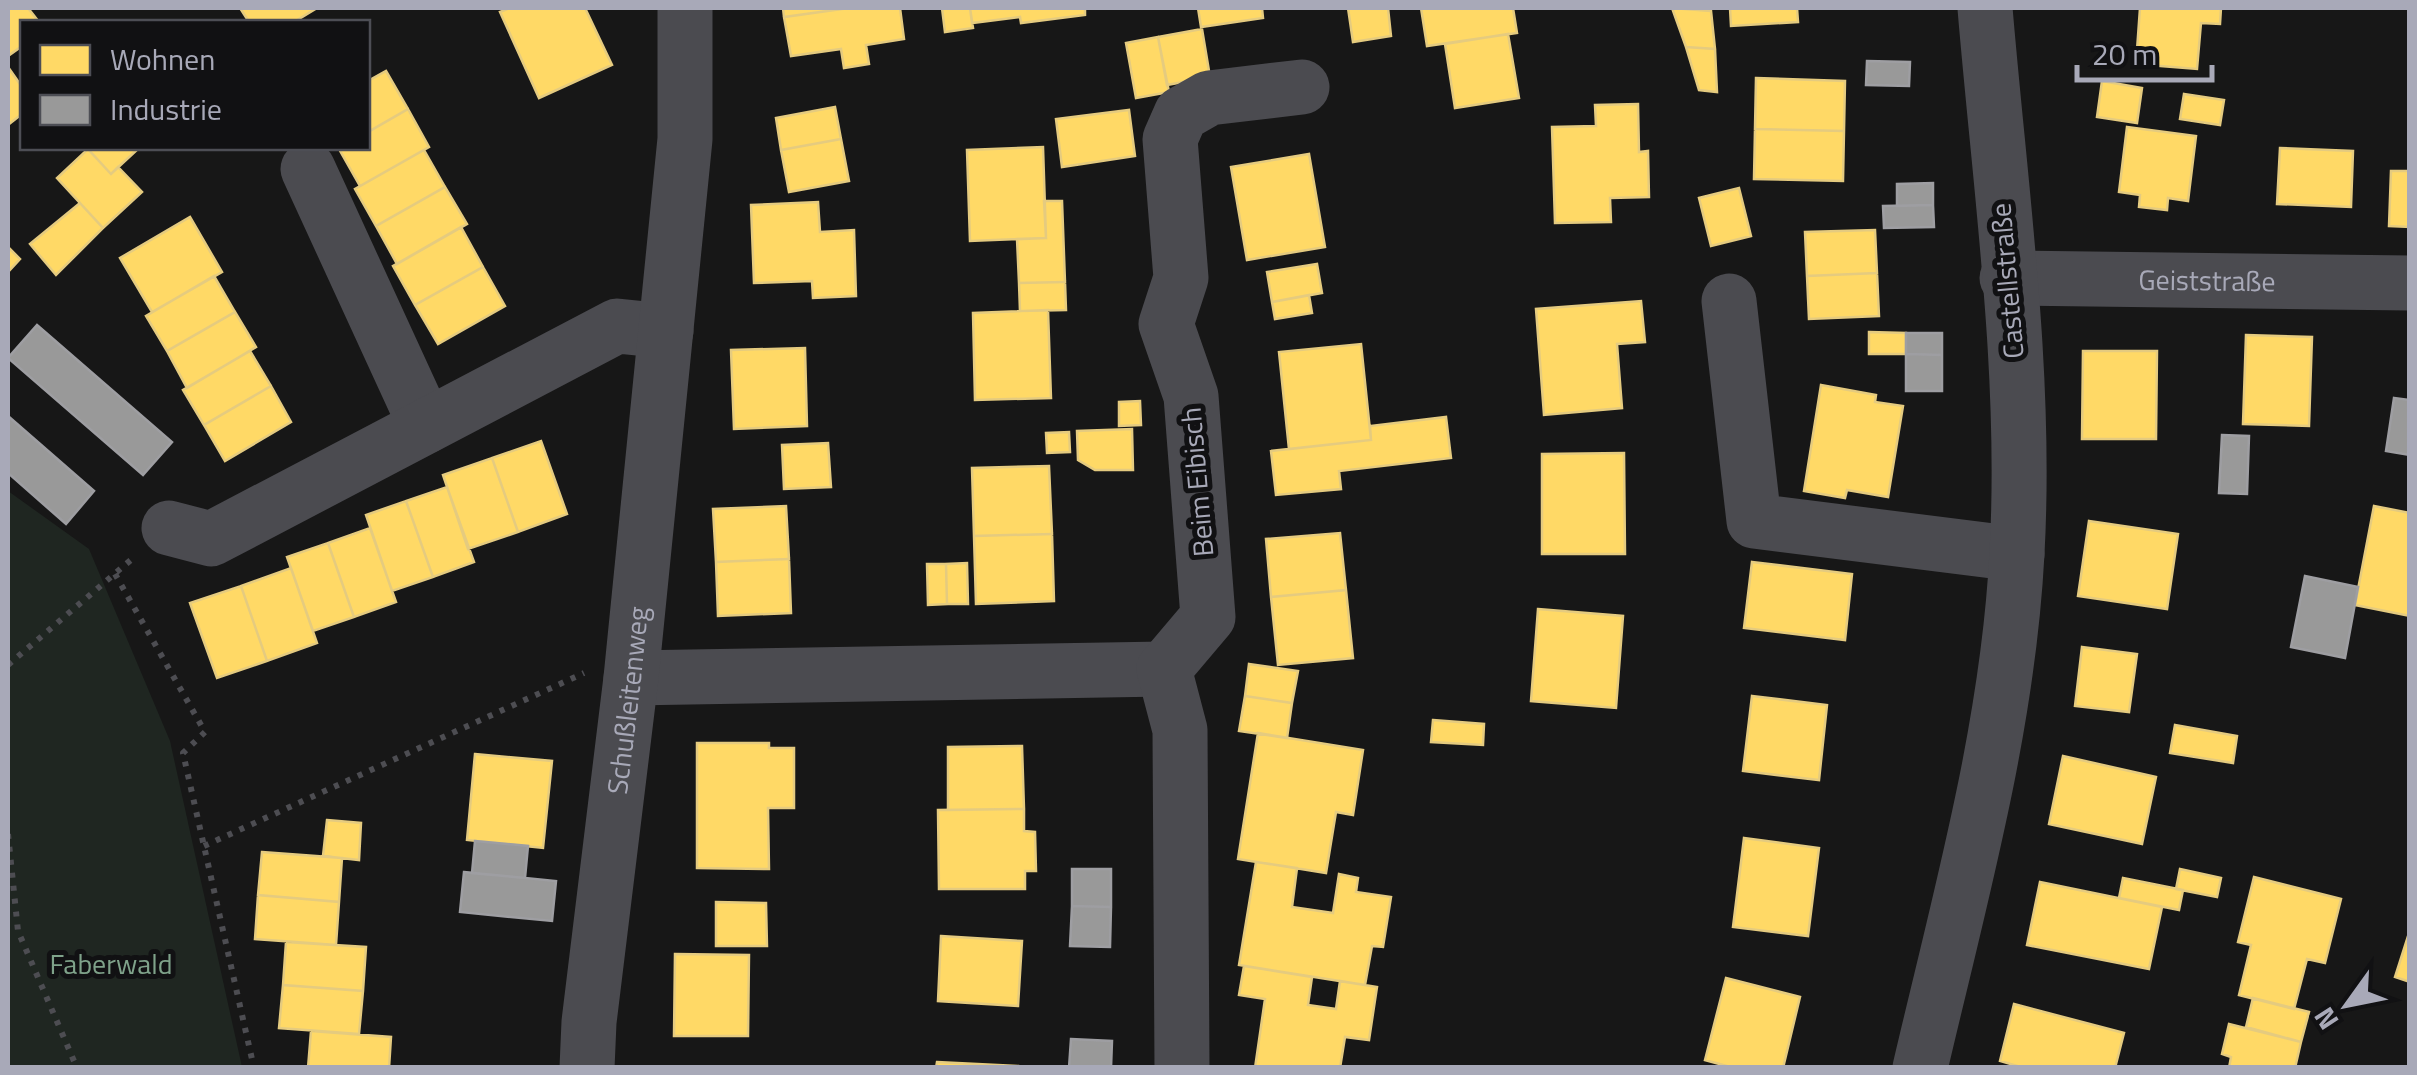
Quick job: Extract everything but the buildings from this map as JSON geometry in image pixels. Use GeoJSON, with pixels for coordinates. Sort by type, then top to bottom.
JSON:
{"type":"FeatureCollection","features":[{"type":"Feature","properties":{"kind":"street","name":"Schußleitenweg"},"geometry":{"type":"LineString","coordinates":[[587,1068],[588,1022],[630,678],[685,139],[685,8]]}},
{"type":"Feature","properties":{"kind":"street","name":"Castellstraße"},"geometry":{"type":"LineString","coordinates":[[1920,1068],[1998,732],[2017,554],[2020,436],[1985,8]]}},
{"type":"Feature","properties":{"kind":"street","name":"Beim Eibisch"},"geometry":{"type":"LineString","coordinates":[[1164,669],[1208,617],[1190,396],[1166,324],[1181,278],[1170,139],[1181,114],[1209,98],[1302,87]]}},
{"type":"Feature","properties":{"kind":"street"},"geometry":{"type":"LineString","coordinates":[[308,170],[426,426]]}},
{"type":"Feature","properties":{"kind":"street","name":"Geiststraße"},"geometry":{"type":"LineString","coordinates":[[2007,278],[2410,283]]}},
{"type":"Feature","properties":{"kind":"street"},"geometry":{"type":"LineString","coordinates":[[1729,302],[1754,522],[2017,554]]}},
{"type":"Feature","properties":{"kind":"street"},"geometry":{"type":"LineString","coordinates":[[169,528],[212,539],[616,326],[666,331]]}},
{"type":"Feature","properties":{"kind":"street"},"geometry":{"type":"LineString","coordinates":[[630,678],[1164,669],[1180,730],[1182,1068]]}},
{"type":"Feature","properties":{"kind":"path"},"geometry":{"type":"LineString","coordinates":[[8,665],[169,528]]}},
{"type":"Feature","properties":{"kind":"path"},"geometry":{"type":"LineString","coordinates":[[115,574],[205,732],[183,753],[254,1068]]}},
{"type":"Feature","properties":{"kind":"path"},"geometry":{"type":"LineString","coordinates":[[204,846],[578,672],[630,678]]}},
{"type":"Feature","properties":{"kind":"path"},"geometry":{"type":"LineString","coordinates":[[8,834],[18,932],[77,1068]]}},
{"type":"Feature","properties":{"kind":"path"},"geometry":{"type":"LineString","coordinates":[[8,942],[18,932]]}},
{"type":"Feature","properties":{"kind":"green space","name":"Faberwald"},"geometry":{"type":"Polygon","coordinates":[[[8,491],[89,549],[170,741],[242,1067],[8,1067],[8,491]]]}}]}
